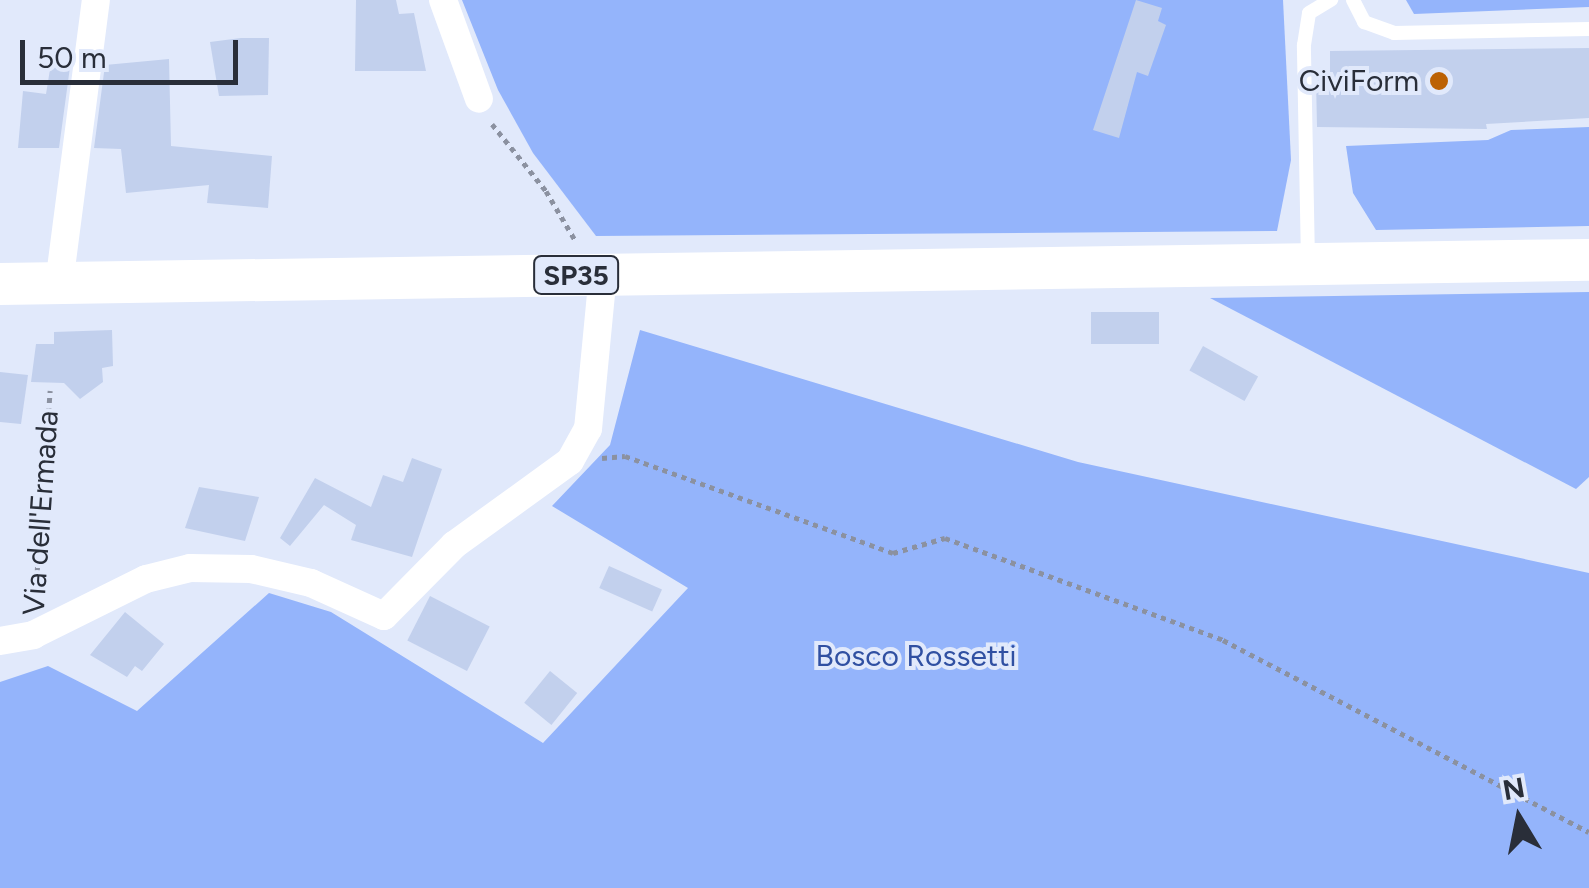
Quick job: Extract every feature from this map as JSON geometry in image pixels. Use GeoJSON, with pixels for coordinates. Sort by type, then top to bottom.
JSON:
{"type":"FeatureCollection","features":[{"type":"Feature","properties":{"kind":"main road","name":"SP35"},"geometry":{"type":"LineString","coordinates":[[0,284],[1589,260]]}},
{"type":"Feature","properties":{"kind":"street"},"geometry":{"type":"LineString","coordinates":[[59,284],[96,0]]}},
{"type":"Feature","properties":{"kind":"street"},"geometry":{"type":"LineString","coordinates":[[444,0],[479,99]]}},
{"type":"Feature","properties":{"kind":"street"},"geometry":{"type":"LineString","coordinates":[[570,462],[588,429],[596,274]]}},
{"type":"Feature","properties":{"kind":"street","name":"Via dell'Ermada"},"geometry":{"type":"LineString","coordinates":[[0,641],[33,635],[146,579],[190,568],[251,568],[311,583],[384,616],[454,545],[570,462]]}},
{"type":"Feature","properties":{"kind":"lane"},"geometry":{"type":"LineString","coordinates":[[1308,264],[1304,46],[1309,13],[1331,0]]}},
{"type":"Feature","properties":{"kind":"lane"},"geometry":{"type":"LineString","coordinates":[[1353,0],[1364,22],[1394,34],[1589,29]]}},
{"type":"Feature","properties":{"kind":"path"},"geometry":{"type":"LineString","coordinates":[[479,99],[509,150],[566,221],[596,274]]}},
{"type":"Feature","properties":{"kind":"path","name":"Via dell'Ermada"},"geometry":{"type":"LineString","coordinates":[[33,635],[50,391]]}},
{"type":"Feature","properties":{"kind":"path"},"geometry":{"type":"LineString","coordinates":[[570,462],[625,456],[893,554],[945,538],[1223,640],[1589,832]]}},
{"type":"Feature","properties":{"kind":"green space"},"geometry":{"type":"Polygon","coordinates":[[[462,0],[1283,0],[1291,160],[1277,231],[596,236],[533,153],[498,90],[462,0]]]}},
{"type":"Feature","properties":{"kind":"green space"},"geometry":{"type":"Polygon","coordinates":[[[1406,0],[1589,0],[1589,7],[1414,14],[1406,0]]]}},
{"type":"Feature","properties":{"kind":"green space"},"geometry":{"type":"Polygon","coordinates":[[[1589,127],[1589,226],[1376,230],[1353,193],[1346,146],[1488,140],[1511,130],[1589,127]]]}},
{"type":"Feature","properties":{"kind":"green space"},"geometry":{"type":"Polygon","coordinates":[[[1589,292],[1589,477],[1576,489],[1210,298],[1589,292]]]}},
{"type":"Feature","properties":{"kind":"green space","name":"Bosco Rossetti"},"geometry":{"type":"Polygon","coordinates":[[[640,330],[1078,462],[1589,573],[1589,888],[0,888],[0,682],[48,666],[137,711],[269,593],[331,612],[543,743],[688,588],[552,506],[610,445],[640,330]]]}},
{"type":"Feature","properties":{"kind":"building"},"geometry":{"type":"Polygon","coordinates":[[[356,0],[396,0],[399,14],[414,13],[426,71],[355,71],[356,0]]]}},
{"type":"Feature","properties":{"kind":"building"},"geometry":{"type":"Polygon","coordinates":[[[1136,0],[1162,8],[1158,21],[1166,25],[1148,76],[1137,72],[1119,138],[1093,130],[1136,0]]]}},
{"type":"Feature","properties":{"kind":"building"},"geometry":{"type":"Polygon","coordinates":[[[269,38],[268,95],[219,96],[210,42],[269,38]]]}},
{"type":"Feature","properties":{"kind":"building"},"geometry":{"type":"Polygon","coordinates":[[[1589,48],[1589,118],[1486,124],[1487,129],[1317,127],[1316,80],[1330,76],[1330,51],[1589,48]]]}},
{"type":"Feature","properties":{"kind":"building"},"geometry":{"type":"Polygon","coordinates":[[[169,59],[171,146],[272,156],[268,208],[207,203],[209,185],[126,193],[121,149],[94,148],[105,65],[169,59]]]}},
{"type":"Feature","properties":{"kind":"building"},"geometry":{"type":"Polygon","coordinates":[[[51,63],[70,67],[59,148],[18,148],[23,91],[46,94],[51,63]]]}},
{"type":"Feature","properties":{"kind":"building"},"geometry":{"type":"Polygon","coordinates":[[[1091,312],[1159,312],[1159,344],[1091,344],[1091,312]]]}},
{"type":"Feature","properties":{"kind":"building"},"geometry":{"type":"Polygon","coordinates":[[[112,330],[113,366],[102,368],[103,382],[80,399],[64,383],[31,382],[36,344],[54,344],[54,332],[112,330]]]}},
{"type":"Feature","properties":{"kind":"building"},"geometry":{"type":"Polygon","coordinates":[[[1203,346],[1258,377],[1245,401],[1189,370],[1203,346]]]}},
{"type":"Feature","properties":{"kind":"building"},"geometry":{"type":"Polygon","coordinates":[[[0,372],[28,375],[21,424],[0,422],[0,372]]]}},
{"type":"Feature","properties":{"kind":"building"},"geometry":{"type":"Polygon","coordinates":[[[412,458],[442,469],[412,557],[351,540],[356,525],[324,505],[290,546],[280,538],[315,478],[371,507],[383,475],[403,482],[412,458]]]}},
{"type":"Feature","properties":{"kind":"building"},"geometry":{"type":"Polygon","coordinates":[[[199,487],[259,497],[245,541],[185,528],[199,487]]]}},
{"type":"Feature","properties":{"kind":"building"},"geometry":{"type":"Polygon","coordinates":[[[609,566],[662,590],[652,612],[599,588],[609,566]]]}},
{"type":"Feature","properties":{"kind":"building"},"geometry":{"type":"Polygon","coordinates":[[[430,596],[490,626],[467,671],[407,641],[430,596]]]}},
{"type":"Feature","properties":{"kind":"building"},"geometry":{"type":"Polygon","coordinates":[[[125,612],[164,644],[142,671],[135,666],[127,677],[90,655],[125,612]]]}},
{"type":"Feature","properties":{"kind":"building"},"geometry":{"type":"Polygon","coordinates":[[[550,671],[577,693],[551,725],[524,703],[550,671]]]}},
{"type":"Feature","properties":{"kind":"place","name":"CiviForm"},"geometry":{"type":"Point","coordinates":[1439,81]}}]}
